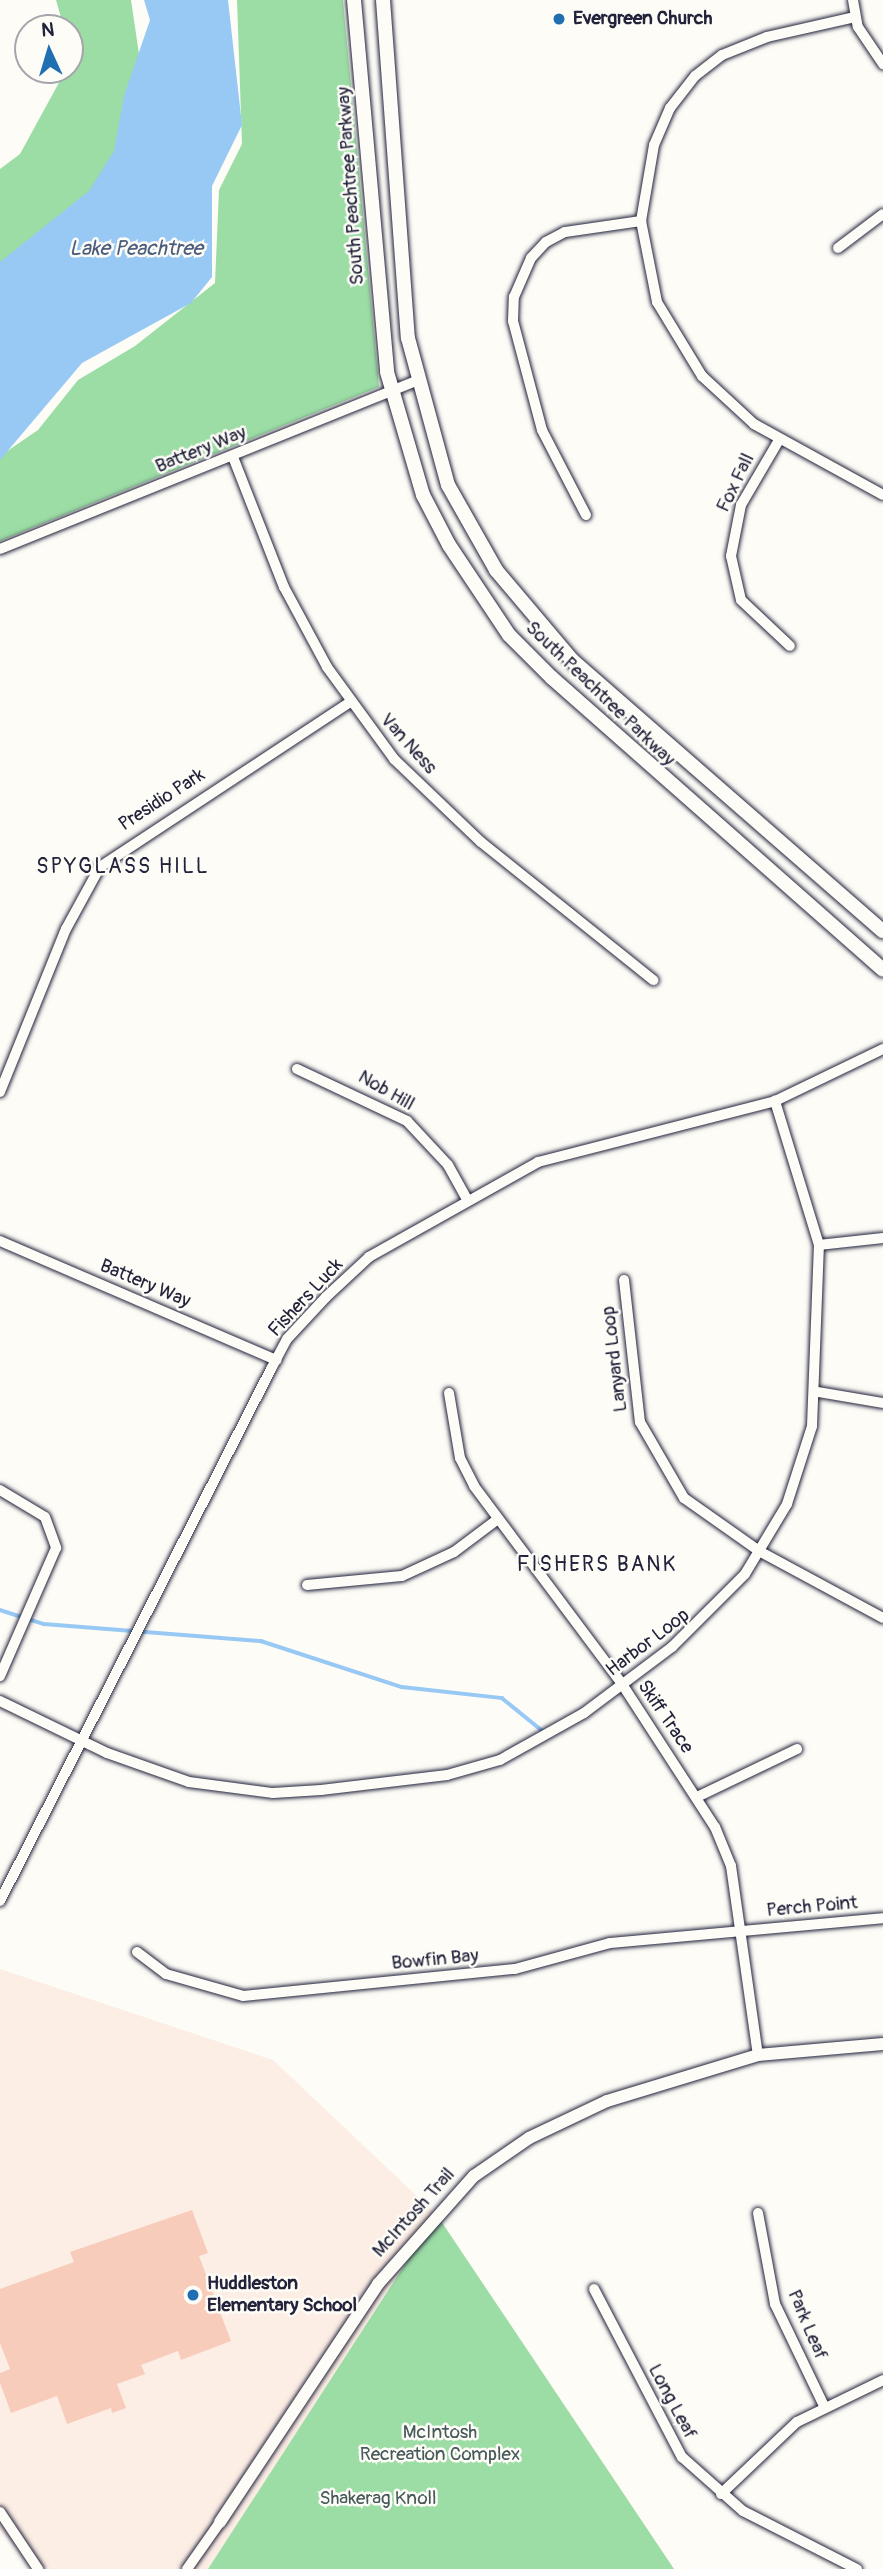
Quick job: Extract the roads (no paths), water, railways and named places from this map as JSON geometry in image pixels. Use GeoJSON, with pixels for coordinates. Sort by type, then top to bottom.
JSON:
{"type":"FeatureCollection","features":[{"type":"Feature","properties":{"kind":"main road","name":"South Peachtree Parkway"},"geometry":{"type":"LineString","coordinates":[[354,0],[391,391],[423,495],[509,635],[674,791],[883,970]]}},
{"type":"Feature","properties":{"kind":"main road","name":"South Peachtree Parkway"},"geometry":{"type":"LineString","coordinates":[[386,0],[385,36],[391,122],[415,381],[447,485],[496,570],[535,622],[883,931]]}},
{"type":"Feature","properties":{"kind":"street"},"geometry":{"type":"LineString","coordinates":[[853,0],[855,17],[883,64]]}},
{"type":"Feature","properties":{"kind":"street"},"geometry":{"type":"LineString","coordinates":[[855,17],[767,37],[722,55],[695,76],[675,101],[654,145],[641,221],[657,302],[676,340],[727,401],[779,440],[883,495]]}},
{"type":"Feature","properties":{"kind":"street"},"geometry":{"type":"LineString","coordinates":[[838,248],[883,214]]}},
{"type":"Feature","properties":{"kind":"street"},"geometry":{"type":"LineString","coordinates":[[586,515],[542,430],[513,321],[514,297],[526,267],[546,242],[565,232],[641,221]]}},
{"type":"Feature","properties":{"kind":"street","name":"Battery Way"},"geometry":{"type":"LineString","coordinates":[[0,549],[233,457],[415,381]]}},
{"type":"Feature","properties":{"kind":"street","name":"Fox Fall"},"geometry":{"type":"LineString","coordinates":[[779,440],[741,505],[731,556],[741,600],[790,646]]}},
{"type":"Feature","properties":{"kind":"street","name":"Van Ness"},"geometry":{"type":"LineString","coordinates":[[233,457],[284,587],[350,702],[394,759],[481,842],[653,980]]}},
{"type":"Feature","properties":{"kind":"street","name":"Presidio Park"},"geometry":{"type":"LineString","coordinates":[[0,1092],[66,929],[100,867],[350,702]]}},
{"type":"Feature","properties":{"kind":"street","name":"Fishers Luck"},"geometry":{"type":"LineString","coordinates":[[0,1901],[85,1742],[141,1625],[287,1339],[369,1257],[466,1198],[586,1145],[775,1101],[883,1049]]}},
{"type":"Feature","properties":{"kind":"street","name":"Nob Hill"},"geometry":{"type":"LineString","coordinates":[[297,1069],[407,1121],[448,1165],[466,1198]]}},
{"type":"Feature","properties":{"kind":"street","name":"Harbor Loop"},"geometry":{"type":"LineString","coordinates":[[0,1702],[85,1742],[189,1782],[273,1793],[447,1774],[500,1760],[554,1732],[705,1620],[759,1551],[787,1504],[818,1392],[819,1245],[775,1101]]}},
{"type":"Feature","properties":{"kind":"street"},"geometry":{"type":"LineString","coordinates":[[819,1245],[883,1238]]}},
{"type":"Feature","properties":{"kind":"street","name":"Battery Way"},"geometry":{"type":"LineString","coordinates":[[0,1241],[276,1360]]}},
{"type":"Feature","properties":{"kind":"street","name":"Lanyard Loop"},"geometry":{"type":"LineString","coordinates":[[624,1280],[633,1395],[649,1443],[684,1498],[759,1551],[883,1618]]}},
{"type":"Feature","properties":{"kind":"street"},"geometry":{"type":"LineString","coordinates":[[818,1392],[883,1403]]}},
{"type":"Feature","properties":{"kind":"street","name":"Skiff Trace"},"geometry":{"type":"LineString","coordinates":[[449,1393],[460,1458],[498,1519],[622,1684],[697,1797],[731,1866],[743,1931],[758,2055]]}},
{"type":"Feature","properties":{"kind":"street"},"geometry":{"type":"LineString","coordinates":[[0,1490],[31,1504],[55,1534],[54,1563],[0,1676]]}},
{"type":"Feature","properties":{"kind":"street"},"geometry":{"type":"LineString","coordinates":[[307,1586],[402,1576],[461,1548],[498,1519]]}},
{"type":"Feature","properties":{"kind":"street"},"geometry":{"type":"LineString","coordinates":[[697,1797],[796,1749]]}},
{"type":"Feature","properties":{"kind":"street","name":"Perch Point"},"geometry":{"type":"LineString","coordinates":[[743,1931],[883,1918]]}},
{"type":"Feature","properties":{"kind":"street","name":"Bowfin Bay"},"geometry":{"type":"LineString","coordinates":[[137,1952],[166,1974],[243,1996],[477,1974],[547,1963],[610,1943],[743,1931]]}},
{"type":"Feature","properties":{"kind":"street","name":"McIntosh Trail"},"geometry":{"type":"LineString","coordinates":[[187,2569],[378,2284],[474,2176],[529,2138],[607,2101],[758,2055],[883,2044]]}},
{"type":"Feature","properties":{"kind":"street","name":"Park Leaf"},"geometry":{"type":"LineString","coordinates":[[758,2213],[775,2304],[824,2406]]}},
{"type":"Feature","properties":{"kind":"street","name":"Long Leaf"},"geometry":{"type":"LineString","coordinates":[[594,2289],[682,2457],[721,2494],[857,2569]]}},
{"type":"Feature","properties":{"kind":"street"},"geometry":{"type":"LineString","coordinates":[[721,2494],[775,2439],[824,2406],[883,2380]]}},
{"type":"Feature","properties":{"kind":"street"},"geometry":{"type":"LineString","coordinates":[[0,2512],[38,2569]]}},
{"type":"Feature","properties":{"kind":"water","name":"Lake Peachtree"},"geometry":{"type":"Polygon","coordinates":[[[144,0],[228,0],[242,125],[212,186],[212,277],[191,303],[82,363],[0,460],[0,262],[89,191],[114,151],[124,96],[150,20],[144,0]]]}},
{"type":"Feature","properties":{"kind":"waterway"},"geometry":{"type":"LineString","coordinates":[[0,1610],[44,1624],[261,1641],[402,1687],[502,1698],[544,1732]]}},
{"type":"Feature","properties":{"kind":"place","name":"Evergreen Church"},"geometry":{"type":"Point","coordinates":[559,19]}},
{"type":"Feature","properties":{"kind":"place","name":"Huddleston Elementary School"},"geometry":{"type":"Point","coordinates":[193,2295]}},
{"type":"Feature","properties":{"kind":"district","name":"SPYGLASS HILL"},"geometry":{"type":"Point","coordinates":[123,867]}},
{"type":"Feature","properties":{"kind":"district","name":"FISHERS BANK"},"geometry":{"type":"Point","coordinates":[597,1565]}},
{"type":"Feature","properties":{"kind":"park label","name":"McIntosh Recreation Complex"},"geometry":{"type":"Point","coordinates":[440,2444]}},
{"type":"Feature","properties":{"kind":"park label","name":"Shakerag Knoll"},"geometry":{"type":"Point","coordinates":[378,2499]}}]}
